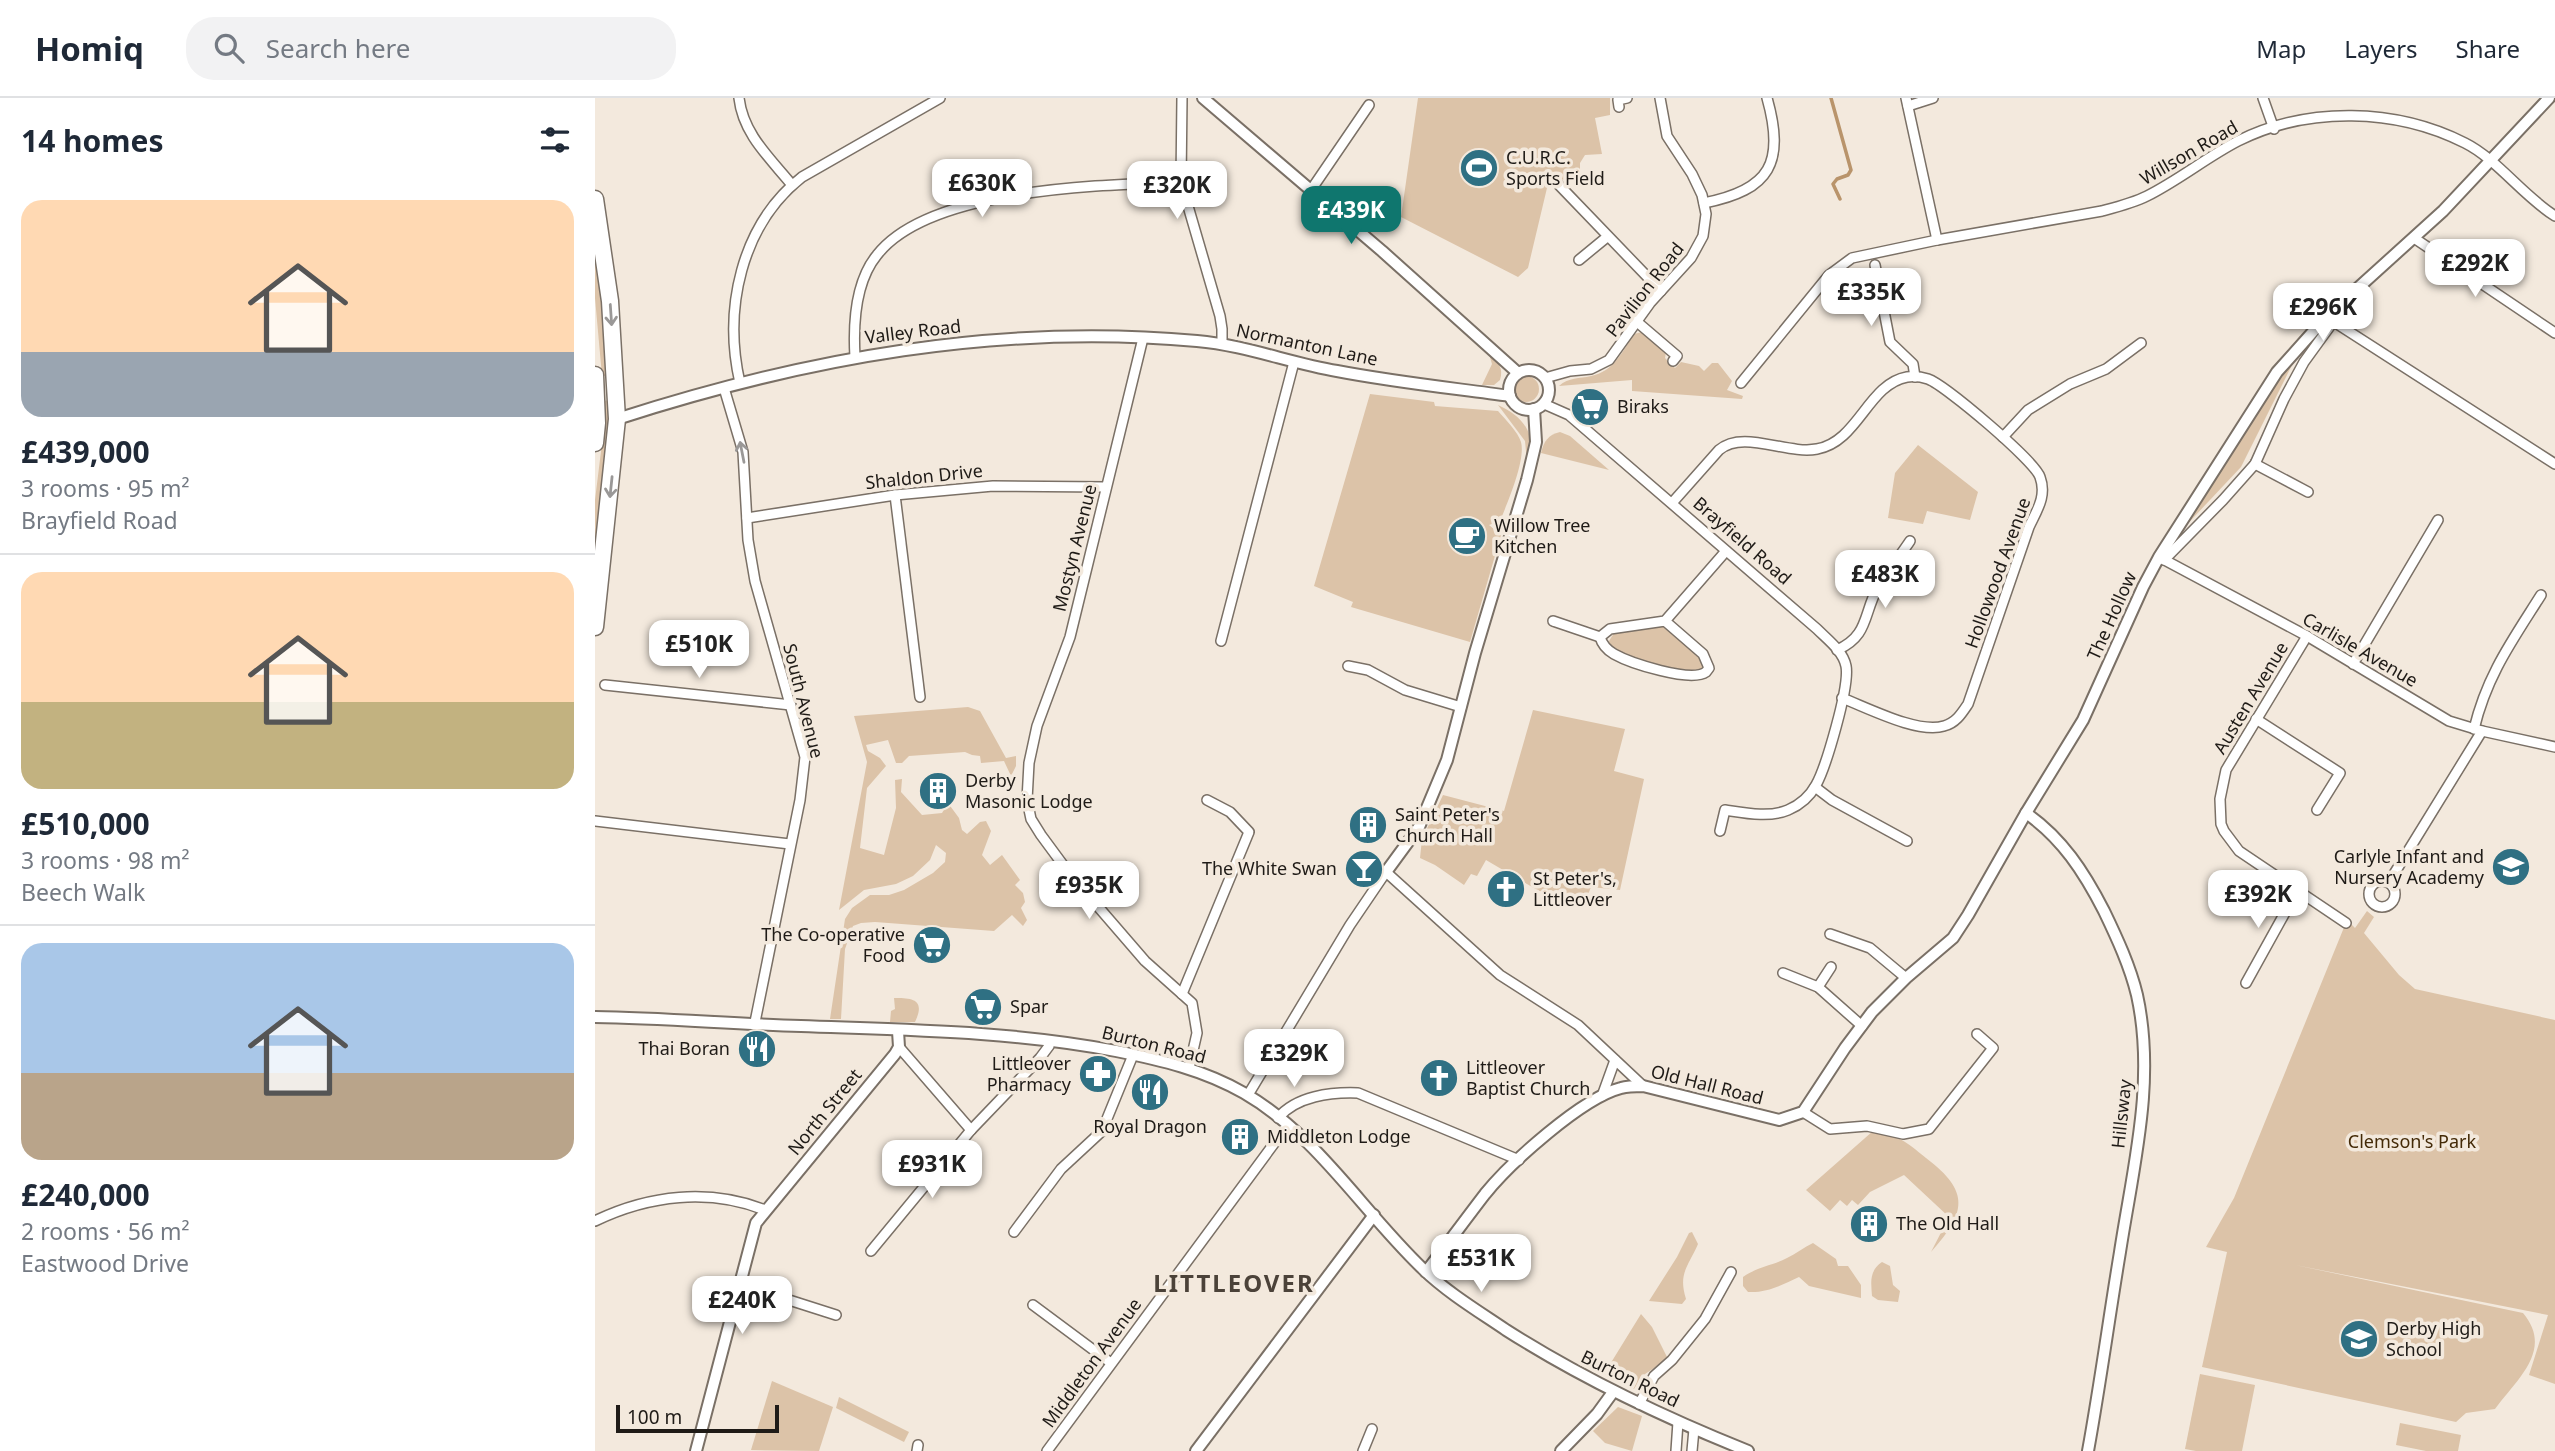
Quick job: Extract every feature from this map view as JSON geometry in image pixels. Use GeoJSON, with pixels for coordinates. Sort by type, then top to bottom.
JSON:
{"type":"FeatureCollection","features":[{"type":"Feature","properties":{"kind":"highway"},"geometry":{"type":"LineString","coordinates":[[595,199],[610,301],[617,419],[595,627]]}},
{"type":"Feature","properties":{"kind":"highway"},"geometry":{"type":"LineString","coordinates":[[595,375],[595,443]]}},
{"type":"Feature","properties":{"kind":"street"},"geometry":{"type":"LineString","coordinates":[[739,98],[743,118],[750,133],[792,185]]}},
{"type":"Feature","properties":{"kind":"street"},"geometry":{"type":"LineString","coordinates":[[740,383],[736,367],[735,328],[740,274],[748,248],[773,204],[811,171],[940,98]]}},
{"type":"Feature","properties":{"kind":"street","name":"Normanton Lane"},"geometry":{"type":"LineString","coordinates":[[1182,98],[1181,182],[1220,316],[1222,344],[1380,379],[1510,396]]}},
{"type":"Feature","properties":{"kind":"street"},"geometry":{"type":"LineString","coordinates":[[1203,98],[1518,373]]}},
{"type":"Feature","properties":{"kind":"street"},"geometry":{"type":"LineString","coordinates":[[1619,107],[1618,100],[1627,98]]}},
{"type":"Feature","properties":{"kind":"street","name":"Pavilion Road"},"geometry":{"type":"LineString","coordinates":[[1545,377],[1604,364],[1614,355],[1636,321],[1700,244],[1705,222],[1704,203],[1698,186],[1667,136],[1660,98]]}},
{"type":"Feature","properties":{"kind":"street"},"geometry":{"type":"LineString","coordinates":[[1704,203],[1726,199],[1743,192],[1757,181],[1768,167],[1776,141],[1767,98]]}},
{"type":"Feature","properties":{"kind":"street"},"geometry":{"type":"LineString","coordinates":[[1933,98],[1907,102],[1937,240]]}},
{"type":"Feature","properties":{"kind":"street"},"geometry":{"type":"LineString","coordinates":[[2263,98],[2274,128]]}},
{"type":"Feature","properties":{"kind":"street","name":"The Hollow"},"geometry":{"type":"LineString","coordinates":[[1803,1112],[1862,1026],[1906,978],[1953,938],[2025,813],[2083,720],[2143,587],[2265,388],[2283,364],[2414,238],[2549,98]]}},
{"type":"Feature","properties":{"kind":"street"},"geometry":{"type":"LineString","coordinates":[[1311,190],[1369,106]]}},
{"type":"Feature","properties":{"kind":"street","name":"Willson Road"},"geometry":{"type":"LineString","coordinates":[[1741,383],[1822,283],[1845,262],[1859,255],[2102,211],[2126,204],[2156,191],[2240,140],[2312,117],[2391,119],[2459,140],[2489,162],[2540,207],[2555,216]]}},
{"type":"Feature","properties":{"kind":"street"},"geometry":{"type":"LineString","coordinates":[[855,357],[856,311],[865,277],[880,251],[914,224],[946,212],[1018,195],[1082,186],[1181,182]]}},
{"type":"Feature","properties":{"kind":"street"},"geometry":{"type":"LineString","coordinates":[[1559,185],[1661,291]]}},
{"type":"Feature","properties":{"kind":"street"},"geometry":{"type":"LineString","coordinates":[[1579,260],[1607,237]]}},
{"type":"Feature","properties":{"kind":"street"},"geometry":{"type":"LineString","coordinates":[[2414,238],[2555,333]]}},
{"type":"Feature","properties":{"kind":"street"},"geometry":{"type":"LineString","coordinates":[[1672,503],[1728,443],[1740,442],[1801,450],[1828,447],[1844,435],[1887,387],[1900,380],[1915,377],[1913,364],[1890,342],[1875,265]]}},
{"type":"Feature","properties":{"kind":"street"},"geometry":{"type":"LineString","coordinates":[[2161,559],[2223,500],[2255,464],[2284,399],[2330,319],[2555,464]]}},
{"type":"Feature","properties":{"kind":"street"},"geometry":{"type":"LineString","coordinates":[[1636,321],[1677,356],[1673,361]]}},
{"type":"Feature","properties":{"kind":"street","name":"Valley Road"},"geometry":{"type":"LineString","coordinates":[[617,419],[740,383],[855,357],[947,344],[1091,337],[1222,344]]}},
{"type":"Feature","properties":{"kind":"street","name":"Mostyn Avenue"},"geometry":{"type":"LineString","coordinates":[[1143,338],[1070,637],[1037,726],[1029,763],[1027,800],[1031,818],[1041,835],[1120,934],[1157,973],[1182,993]]}},
{"type":"Feature","properties":{"kind":"street"},"geometry":{"type":"LineString","coordinates":[[2003,437],[2017,419],[2038,403],[2070,384],[2106,369],[2141,343]]}},
{"type":"Feature","properties":{"kind":"street"},"geometry":{"type":"LineString","coordinates":[[1221,640],[1294,362]]}},
{"type":"Feature","properties":{"kind":"street"},"geometry":{"type":"LineString","coordinates":[[1248,1095],[1350,925],[1419,827],[1447,760],[1527,480],[1536,442],[1539,406],[1549,391],[1545,377],[1531,370],[1518,373],[1511,382],[1510,396],[1516,405],[1522,408],[1539,406]]}},
{"type":"Feature","properties":{"kind":"street","name":"Hollowood Avenue"},"geometry":{"type":"LineString","coordinates":[[1842,698],[1916,725],[1934,728],[1953,722],[1968,704],[2029,527],[2041,503],[2041,477],[2034,465],[1935,383],[1915,377]]}},
{"type":"Feature","properties":{"kind":"street","name":"South Avenue"},"geometry":{"type":"LineString","coordinates":[[725,388],[743,452],[748,547],[755,581],[791,705],[805,766],[755,1023]]}},
{"type":"Feature","properties":{"kind":"street","name":"Brayfield Road"},"geometry":{"type":"LineString","coordinates":[[1539,406],[1569,415],[1817,629],[1843,656],[1847,677],[1822,773],[1815,787],[1803,801],[1786,811],[1755,814],[1725,810],[1720,831]]}},
{"type":"Feature","properties":{"kind":"street"},"geometry":{"type":"LineString","coordinates":[[2255,464],[2308,492]]}},
{"type":"Feature","properties":{"kind":"street","name":"Shaldon Drive"},"geometry":{"type":"LineString","coordinates":[[747,518],[895,495],[993,486],[1106,487]]}},
{"type":"Feature","properties":{"kind":"street"},"geometry":{"type":"LineString","coordinates":[[895,495],[920,696]]}},
{"type":"Feature","properties":{"kind":"street"},"geometry":{"type":"LineString","coordinates":[[2353,664],[2438,520]]}},
{"type":"Feature","properties":{"kind":"street"},"geometry":{"type":"LineString","coordinates":[[1837,650],[1856,639],[1879,587],[1910,541]]}},
{"type":"Feature","properties":{"kind":"street"},"geometry":{"type":"LineString","coordinates":[[1600,637],[1610,629],[1665,621],[1726,551]]}},
{"type":"Feature","properties":{"kind":"street","name":"Carlisle Avenue"},"geometry":{"type":"LineString","coordinates":[[2161,559],[2307,636],[2449,721],[2555,747]]}},
{"type":"Feature","properties":{"kind":"street"},"geometry":{"type":"LineString","coordinates":[[2389,882],[2478,730],[2480,704],[2492,673],[2541,595]]}},
{"type":"Feature","properties":{"kind":"street"},"geometry":{"type":"LineString","coordinates":[[1553,621],[1600,637]]}},
{"type":"Feature","properties":{"kind":"street"},"geometry":{"type":"LineString","coordinates":[[1600,637],[1601,642],[1613,653],[1646,667],[1695,676],[1706,672],[1709,667],[1703,654],[1665,621]]}},
{"type":"Feature","properties":{"kind":"street","name":"Austen Avenue"},"geometry":{"type":"LineString","coordinates":[[2307,636],[2226,769],[2220,799],[2221,824],[2239,851],[2346,923]]}},
{"type":"Feature","properties":{"kind":"street"},"geometry":{"type":"LineString","coordinates":[[1348,666],[1368,670],[1405,690],[1461,707]]}},
{"type":"Feature","properties":{"kind":"street"},"geometry":{"type":"LineString","coordinates":[[605,685],[791,705]]}},
{"type":"Feature","properties":{"kind":"street"},"geometry":{"type":"LineString","coordinates":[[2256,719],[2340,773],[2317,810]]}},
{"type":"Feature","properties":{"kind":"street"},"geometry":{"type":"LineString","coordinates":[[1815,787],[1832,800],[1907,841]]}},
{"type":"Feature","properties":{"kind":"street"},"geometry":{"type":"LineString","coordinates":[[1189,1068],[1197,1038],[1197,1021],[1192,1003],[1182,993],[1249,832],[1230,812],[1207,800]]}},
{"type":"Feature","properties":{"kind":"street","name":"Hillsway"},"geometry":{"type":"LineString","coordinates":[[2025,813],[2060,842],[2088,880],[2116,935],[2129,968],[2141,1021],[2145,1061],[2141,1124],[2088,1451]]}},
{"type":"Feature","properties":{"kind":"street"},"geometry":{"type":"LineString","coordinates":[[595,821],[790,844]]}},
{"type":"Feature","properties":{"kind":"street"},"geometry":{"type":"LineString","coordinates":[[1386,872],[1500,975],[1578,1026],[1643,1086]]}},
{"type":"Feature","properties":{"kind":"street"},"geometry":{"type":"LineString","coordinates":[[2246,983],[2297,891]]}},
{"type":"Feature","properties":{"kind":"street"},"geometry":{"type":"LineString","coordinates":[[1830,934],[1870,948],[1906,978]]}},
{"type":"Feature","properties":{"kind":"street"},"geometry":{"type":"LineString","coordinates":[[1818,986],[1831,967]]}},
{"type":"Feature","properties":{"kind":"street"},"geometry":{"type":"LineString","coordinates":[[1783,973],[1818,986],[1862,1026]]}},
{"type":"Feature","properties":{"kind":"street","name":"Burton Road"},"geometry":{"type":"LineString","coordinates":[[595,1017],[755,1023],[1050,1041],[1189,1068],[1248,1095],[1283,1122],[1426,1272],[1497,1324],[1555,1361],[1613,1392],[1748,1451]]}},
{"type":"Feature","properties":{"kind":"street"},"geometry":{"type":"LineString","coordinates":[[898,1031],[898,1047],[971,1130]]}},
{"type":"Feature","properties":{"kind":"street"},"geometry":{"type":"LineString","coordinates":[[1803,1112],[1830,1129],[1867,1126],[1903,1134],[1929,1129],[1993,1048],[1977,1034]]}},
{"type":"Feature","properties":{"kind":"street"},"geometry":{"type":"LineString","coordinates":[[871,1251],[971,1130],[1040,1058],[1050,1041]]}},
{"type":"Feature","properties":{"kind":"street","name":"North Street"},"geometry":{"type":"LineString","coordinates":[[696,1451],[755,1223],[898,1047]]}},
{"type":"Feature","properties":{"kind":"street"},"geometry":{"type":"LineString","coordinates":[[1014,1232],[1061,1169],[1103,1130],[1133,1055]]}},
{"type":"Feature","properties":{"kind":"street"},"geometry":{"type":"LineString","coordinates":[[1602,1096],[1615,1060]]}},
{"type":"Feature","properties":{"kind":"street","name":"Old Hall Road"},"geometry":{"type":"LineString","coordinates":[[1426,1272],[1487,1192],[1519,1160],[1576,1112],[1620,1088],[1643,1086],[1779,1120],[1803,1112]]}},
{"type":"Feature","properties":{"kind":"street"},"geometry":{"type":"LineString","coordinates":[[1283,1122],[1292,1105],[1341,1092],[1358,1093],[1519,1160]]}},
{"type":"Feature","properties":{"kind":"street","name":"Middleton Avenue"},"geometry":{"type":"LineString","coordinates":[[1047,1451],[1283,1122]]}},
{"type":"Feature","properties":{"kind":"street"},"geometry":{"type":"LineString","coordinates":[[595,1221],[653,1200],[687,1196],[722,1198],[765,1210]]}},
{"type":"Feature","properties":{"kind":"street"},"geometry":{"type":"LineString","coordinates":[[1196,1451],[1374,1215]]}},
{"type":"Feature","properties":{"kind":"street"},"geometry":{"type":"LineString","coordinates":[[1639,1404],[1654,1376],[1672,1360],[1699,1327],[1716,1302],[1731,1272]]}},
{"type":"Feature","properties":{"kind":"street"},"geometry":{"type":"LineString","coordinates":[[739,1284],[836,1315]]}},
{"type":"Feature","properties":{"kind":"street"},"geometry":{"type":"LineString","coordinates":[[1033,1305],[1111,1363]]}},
{"type":"Feature","properties":{"kind":"street"},"geometry":{"type":"LineString","coordinates":[[1560,1451],[1597,1414],[1613,1392]]}},
{"type":"Feature","properties":{"kind":"street"},"geometry":{"type":"LineString","coordinates":[[1676,1451],[1678,1422]]}},
{"type":"Feature","properties":{"kind":"street"},"geometry":{"type":"LineString","coordinates":[[1363,1451],[1371,1429]]}},
{"type":"Feature","properties":{"kind":"street"},"geometry":{"type":"LineString","coordinates":[[1692,1451],[1694,1429]]}},
{"type":"Feature","properties":{"kind":"green space","name":"C.U.R.C. Sports Field"},"geometry":{"type":"Polygon","coordinates":[[[1418,98],[1610,98],[1610,115],[1595,118],[1602,154],[1585,155],[1580,163],[1580,172],[1573,181],[1560,180],[1547,188],[1528,268],[1518,277],[1401,217],[1418,98]]]}},
{"type":"Feature","properties":{"kind":"green space"},"geometry":{"type":"Polygon","coordinates":[[[595,245],[609,376],[602,376],[595,298],[595,245]]]}},
{"type":"Feature","properties":{"kind":"green space"},"geometry":{"type":"Polygon","coordinates":[[[1642,332],[1666,352],[1665,358],[1675,368],[1681,362],[1699,366],[1704,371],[1712,363],[1718,363],[1732,381],[1727,390],[1743,396],[1742,399],[1632,391],[1632,380],[1559,386],[1570,380],[1599,374],[1617,360],[1634,334],[1642,332]]]}},
{"type":"Feature","properties":{"kind":"green space"},"geometry":{"type":"Polygon","coordinates":[[[1489,354],[1499,366],[1501,376],[1494,385],[1482,385],[1492,364],[1489,354]]]}},
{"type":"Feature","properties":{"kind":"green space"},"geometry":{"type":"Polygon","coordinates":[[[2293,363],[2241,467],[2178,534],[2276,378],[2293,363]]]}},
{"type":"Feature","properties":{"kind":"green space"},"geometry":{"type":"Polygon","coordinates":[[[1526,376],[1535,380],[1539,389],[1535,398],[1526,402],[1517,398],[1513,389],[1517,380],[1526,376]]]}},
{"type":"Feature","properties":{"kind":"green space"},"geometry":{"type":"Polygon","coordinates":[[[1370,394],[1434,402],[1435,406],[1498,411],[1521,442],[1521,460],[1511,493],[1500,521],[1489,525],[1501,535],[1470,642],[1351,607],[1353,602],[1314,586],[1370,394]]]}},
{"type":"Feature","properties":{"kind":"green space"},"geometry":{"type":"Polygon","coordinates":[[[610,400],[610,435],[595,566],[595,500],[603,435],[603,401],[610,400]]]}},
{"type":"Feature","properties":{"kind":"green space"},"geometry":{"type":"Polygon","coordinates":[[[1498,405],[1514,414],[1526,427],[1530,442],[1527,462],[1525,441],[1498,405]]]}},
{"type":"Feature","properties":{"kind":"green space"},"geometry":{"type":"Polygon","coordinates":[[[1560,432],[1570,436],[1609,470],[1541,453],[1547,439],[1560,432]]]}},
{"type":"Feature","properties":{"kind":"green space"},"geometry":{"type":"Polygon","coordinates":[[[1918,445],[1978,492],[1970,520],[1927,511],[1923,524],[1888,518],[1895,473],[1918,445]]]}},
{"type":"Feature","properties":{"kind":"green space"},"geometry":{"type":"Polygon","coordinates":[[[1661,624],[1702,656],[1702,670],[1682,671],[1654,666],[1610,646],[1609,641],[1614,633],[1661,624]]]}},
{"type":"Feature","properties":{"kind":"green space"},"geometry":{"type":"Polygon","coordinates":[[[968,707],[980,711],[1006,758],[1016,756],[1016,766],[1011,776],[1004,761],[981,763],[980,756],[965,752],[909,756],[902,763],[896,763],[888,740],[866,745],[868,751],[880,758],[886,766],[867,788],[860,848],[884,855],[896,808],[895,780],[902,779],[901,792],[922,815],[942,813],[948,803],[959,818],[962,830],[967,834],[980,822],[986,821],[991,831],[982,855],[990,865],[1002,855],[1020,880],[1015,885],[1023,893],[1025,902],[1021,908],[1027,920],[1023,926],[1012,915],[994,931],[875,922],[853,926],[845,949],[841,1019],[830,1019],[845,919],[852,908],[870,895],[889,895],[904,890],[933,873],[945,862],[946,853],[936,845],[930,860],[913,876],[896,884],[864,890],[839,910],[867,762],[854,716],[968,707]]]}},
{"type":"Feature","properties":{"kind":"green space","name":"St Peter's, Littleover"},"geometry":{"type":"Polygon","coordinates":[[[1533,710],[1625,729],[1614,771],[1644,779],[1620,890],[1591,887],[1587,897],[1539,891],[1486,860],[1477,876],[1471,874],[1464,885],[1420,858],[1422,839],[1443,795],[1504,811],[1533,710]]]}},
{"type":"Feature","properties":{"kind":"green space","name":"Clemson's Park"},"geometry":{"type":"Polygon","coordinates":[[[2367,911],[2374,917],[2364,933],[2399,975],[2415,989],[2555,1020],[2555,1384],[2529,1375],[2548,1315],[2295,1265],[2523,1313],[2532,1327],[2535,1339],[2529,1364],[2495,1409],[2466,1413],[2456,1422],[2202,1367],[2227,1252],[2206,1247],[2234,1198],[2347,920],[2355,928],[2367,911]]]}},
{"type":"Feature","properties":{"kind":"green space"},"geometry":{"type":"Polygon","coordinates":[[[894,998],[915,1001],[918,1004],[915,1022],[890,1022],[891,1011],[895,1009],[894,998]]]}},
{"type":"Feature","properties":{"kind":"green space"},"geometry":{"type":"Polygon","coordinates":[[[1873,1131],[1896,1137],[1912,1147],[1941,1170],[1957,1192],[1957,1214],[1931,1252],[1949,1217],[1904,1175],[1870,1192],[1858,1205],[1852,1200],[1847,1206],[1840,1200],[1830,1211],[1806,1190],[1873,1131]]]}},
{"type":"Feature","properties":{"kind":"green space"},"geometry":{"type":"Polygon","coordinates":[[[1692,1232],[1698,1244],[1684,1276],[1686,1299],[1682,1304],[1649,1301],[1689,1233],[1692,1232]]]}},
{"type":"Feature","properties":{"kind":"green space"},"geometry":{"type":"Polygon","coordinates":[[[1813,1243],[1836,1259],[1838,1266],[1848,1266],[1861,1285],[1861,1298],[1809,1286],[1799,1277],[1762,1291],[1748,1292],[1743,1286],[1743,1277],[1749,1273],[1787,1258],[1813,1243]]]}},
{"type":"Feature","properties":{"kind":"green space"},"geometry":{"type":"Polygon","coordinates":[[[1882,1262],[1890,1266],[1893,1285],[1900,1291],[1898,1302],[1878,1300],[1872,1296],[1873,1273],[1882,1262]]]}},
{"type":"Feature","properties":{"kind":"green space"},"geometry":{"type":"Polygon","coordinates":[[[1641,1314],[1652,1327],[1667,1357],[1645,1374],[1634,1389],[1604,1374],[1641,1314]]]}},
{"type":"Feature","properties":{"kind":"green space"},"geometry":{"type":"Polygon","coordinates":[[[2200,1374],[2255,1385],[2242,1451],[2185,1449],[2200,1374]]]}},
{"type":"Feature","properties":{"kind":"green space"},"geometry":{"type":"Polygon","coordinates":[[[772,1381],[833,1407],[819,1451],[751,1450],[772,1381]]]}},
{"type":"Feature","properties":{"kind":"green space"},"geometry":{"type":"Polygon","coordinates":[[[839,1397],[909,1432],[904,1442],[836,1408],[839,1397]]]}},
{"type":"Feature","properties":{"kind":"green space"},"geometry":{"type":"Polygon","coordinates":[[[1618,1407],[1642,1416],[1632,1451],[1605,1443],[1593,1431],[1618,1407]]]}},
{"type":"Feature","properties":{"kind":"green space"},"geometry":{"type":"Polygon","coordinates":[[[2400,1423],[2461,1435],[2458,1451],[2426,1451],[2396,1445],[2400,1423]]]}},
{"type":"Feature","properties":{"kind":"waterway"},"geometry":{"type":"LineString","coordinates":[[1831,98],[1851,170],[1848,175],[1837,179],[1833,184],[1840,199]]}},
{"type":"Feature","properties":{"kind":"place","name":"C.U.R.C. Sports Field"},"geometry":{"type":"Point","coordinates":[1479,168]}},
{"type":"Feature","properties":{"kind":"place","name":"Biraks"},"geometry":{"type":"Point","coordinates":[1590,407]}},
{"type":"Feature","properties":{"kind":"place","name":"Willow Tree Kitchen"},"geometry":{"type":"Point","coordinates":[1467,536]}},
{"type":"Feature","properties":{"kind":"place","name":"Derby Masonic Lodge"},"geometry":{"type":"Point","coordinates":[938,791]}},
{"type":"Feature","properties":{"kind":"place","name":"Saint Peter's Church Hall"},"geometry":{"type":"Point","coordinates":[1368,825]}},
{"type":"Feature","properties":{"kind":"place","name":"Carlyle Infant and Nursery Academy"},"geometry":{"type":"Point","coordinates":[2511,867]}},
{"type":"Feature","properties":{"kind":"place","name":"The White Swan"},"geometry":{"type":"Point","coordinates":[1364,869]}},
{"type":"Feature","properties":{"kind":"place","name":"St Peter's, Littleover"},"geometry":{"type":"Point","coordinates":[1506,889]}},
{"type":"Feature","properties":{"kind":"place","name":"The Co-operative Food"},"geometry":{"type":"Point","coordinates":[932,945]}},
{"type":"Feature","properties":{"kind":"place","name":"Spar"},"geometry":{"type":"Point","coordinates":[983,1007]}},
{"type":"Feature","properties":{"kind":"place","name":"Thai Boran"},"geometry":{"type":"Point","coordinates":[757,1049]}},
{"type":"Feature","properties":{"kind":"place","name":"Littleover Pharmacy"},"geometry":{"type":"Point","coordinates":[1098,1074]}},
{"type":"Feature","properties":{"kind":"place","name":"Littleover Baptist Church"},"geometry":{"type":"Point","coordinates":[1439,1078]}},
{"type":"Feature","properties":{"kind":"place","name":"Royal Dragon"},"geometry":{"type":"Point","coordinates":[1150,1092]}},
{"type":"Feature","properties":{"kind":"place","name":"Middleton Lodge"},"geometry":{"type":"Point","coordinates":[1240,1137]}},
{"type":"Feature","properties":{"kind":"place","name":"The Old Hall"},"geometry":{"type":"Point","coordinates":[1869,1224]}},
{"type":"Feature","properties":{"kind":"place","name":"Derby High School"},"geometry":{"type":"Point","coordinates":[2359,1339]}},
{"type":"Feature","properties":{"kind":"district","name":"LITTLEOVER"},"geometry":{"type":"Point","coordinates":[1234,1284]}}]}
